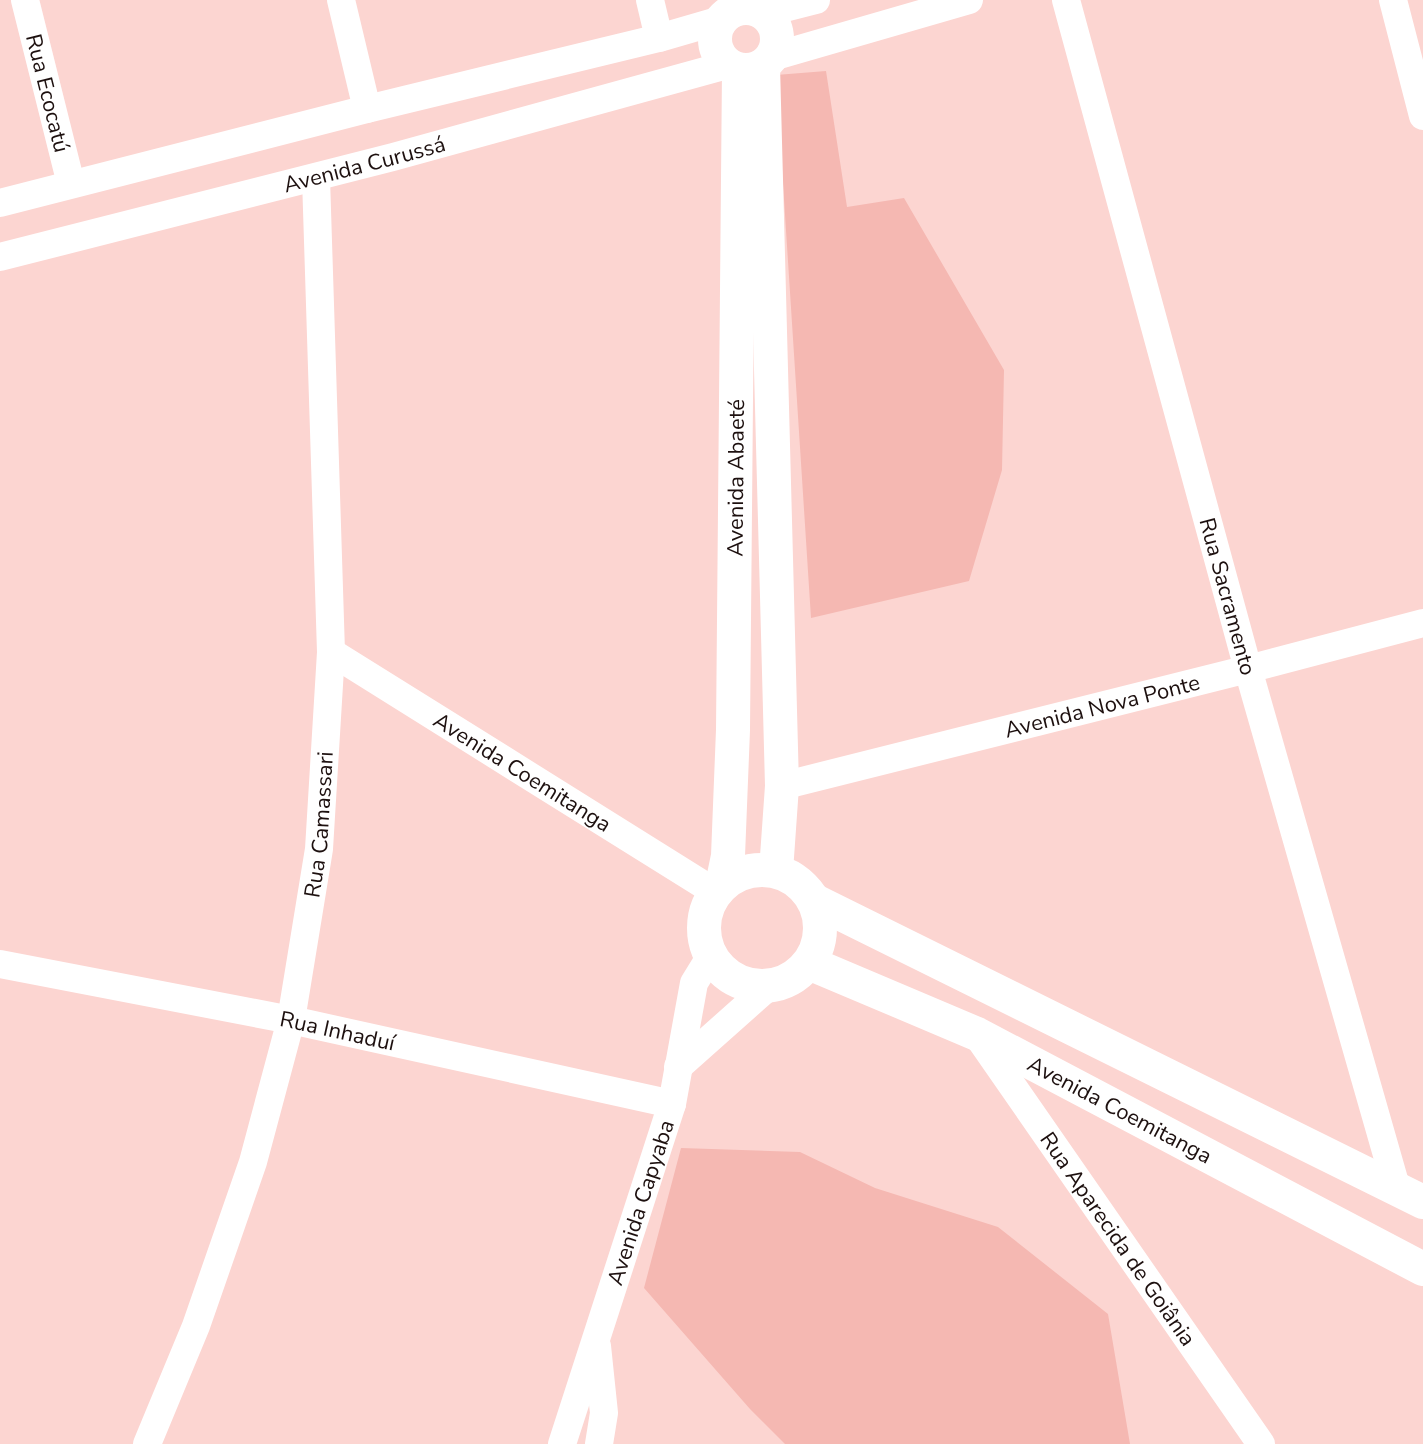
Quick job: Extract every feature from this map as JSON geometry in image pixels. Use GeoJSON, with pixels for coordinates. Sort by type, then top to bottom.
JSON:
{"type":"FeatureCollection","features":[{"type":"Feature","properties":{"kind":"street","name":"Rua Ecocatú"},"geometry":{"type":"LineString","coordinates":[[25,0],[71,184]]}},
{"type":"Feature","properties":{"kind":"street"},"geometry":{"type":"LineString","coordinates":[[341,0],[367,109]]}},
{"type":"Feature","properties":{"kind":"street"},"geometry":{"type":"LineString","coordinates":[[650,0],[659,38]]}},
{"type":"Feature","properties":{"kind":"street"},"geometry":{"type":"LineString","coordinates":[[0,203],[659,38],[742,9],[816,0]]}},
{"type":"Feature","properties":{"kind":"street","name":"Avenida Curussá"},"geometry":{"type":"LineString","coordinates":[[0,257],[750,64],[969,0]]}},
{"type":"Feature","properties":{"kind":"street","name":"Rua Sacramento"},"geometry":{"type":"LineString","coordinates":[[1066,0],[1248,669],[1410,1196]]}},
{"type":"Feature","properties":{"kind":"street"},"geometry":{"type":"LineString","coordinates":[[1393,0],[1423,116]]}},
{"type":"Feature","properties":{"kind":"street"},"geometry":{"type":"LineString","coordinates":[[742,9],[773,23],[778,34],[777,46],[750,64],[719,55],[715,44],[715,31],[742,9]]}},
{"type":"Feature","properties":{"kind":"street","name":"Avenida Abaeté"},"geometry":{"type":"LineString","coordinates":[[750,64],[782,786],[776,871]]}},
{"type":"Feature","properties":{"kind":"street","name":"Avenida Abaeté"},"geometry":{"type":"LineString","coordinates":[[719,888],[728,856],[733,730],[750,64]]}},
{"type":"Feature","properties":{"kind":"street","name":"Rua Camassari"},"geometry":{"type":"LineString","coordinates":[[147,1444],[196,1326],[253,1162],[291,1020],[319,849],[331,652],[316,178]]}},
{"type":"Feature","properties":{"kind":"street","name":"Avenida Nova Ponte"},"geometry":{"type":"LineString","coordinates":[[782,786],[1423,623]]}},
{"type":"Feature","properties":{"kind":"street","name":"Avenida Coemitanga"},"geometry":{"type":"LineString","coordinates":[[331,652],[719,888]]}},
{"type":"Feature","properties":{"kind":"street"},"geometry":{"type":"LineString","coordinates":[[678,1067],[768,987],[791,979],[809,963],[819,943],[821,922],[815,901],[805,887],[776,871],[757,870],[738,875],[719,888],[705,912],[703,935],[710,957],[725,974],[745,985],[768,987]]}},
{"type":"Feature","properties":{"kind":"street"},"geometry":{"type":"LineString","coordinates":[[815,901],[1410,1196]]}},
{"type":"Feature","properties":{"kind":"street","name":"Avenida Capyaba"},"geometry":{"type":"LineString","coordinates":[[562,1444],[672,1104],[694,983],[710,957]]}},
{"type":"Feature","properties":{"kind":"street","name":"Avenida Coemitanga"},"geometry":{"type":"LineString","coordinates":[[809,963],[977,1034],[1423,1269]]}},
{"type":"Feature","properties":{"kind":"street","name":"Rua Inhaduí"},"geometry":{"type":"LineString","coordinates":[[0,964],[291,1020],[672,1104]]}},
{"type":"Feature","properties":{"kind":"street","name":"Rua Aparecida de Goiânia"},"geometry":{"type":"LineString","coordinates":[[977,1034],[1261,1444]]}},
{"type":"Feature","properties":{"kind":"street","name":"Avenida Capyaba"},"geometry":{"type":"LineString","coordinates":[[596,1334],[604,1413],[599,1444]]}},
{"type":"Feature","properties":{"kind":"shaded area"},"geometry":{"type":"Polygon","coordinates":[[[826,71],[847,207],[904,198],[1004,370],[1002,470],[969,581],[811,618],[776,75],[826,71]]]}},
{"type":"Feature","properties":{"kind":"shaded area"},"geometry":{"type":"Polygon","coordinates":[[[681,1148],[800,1152],[875,1188],[998,1227],[1108,1314],[1130,1444],[785,1444],[750,1409],[644,1288],[681,1148]]]}}]}
